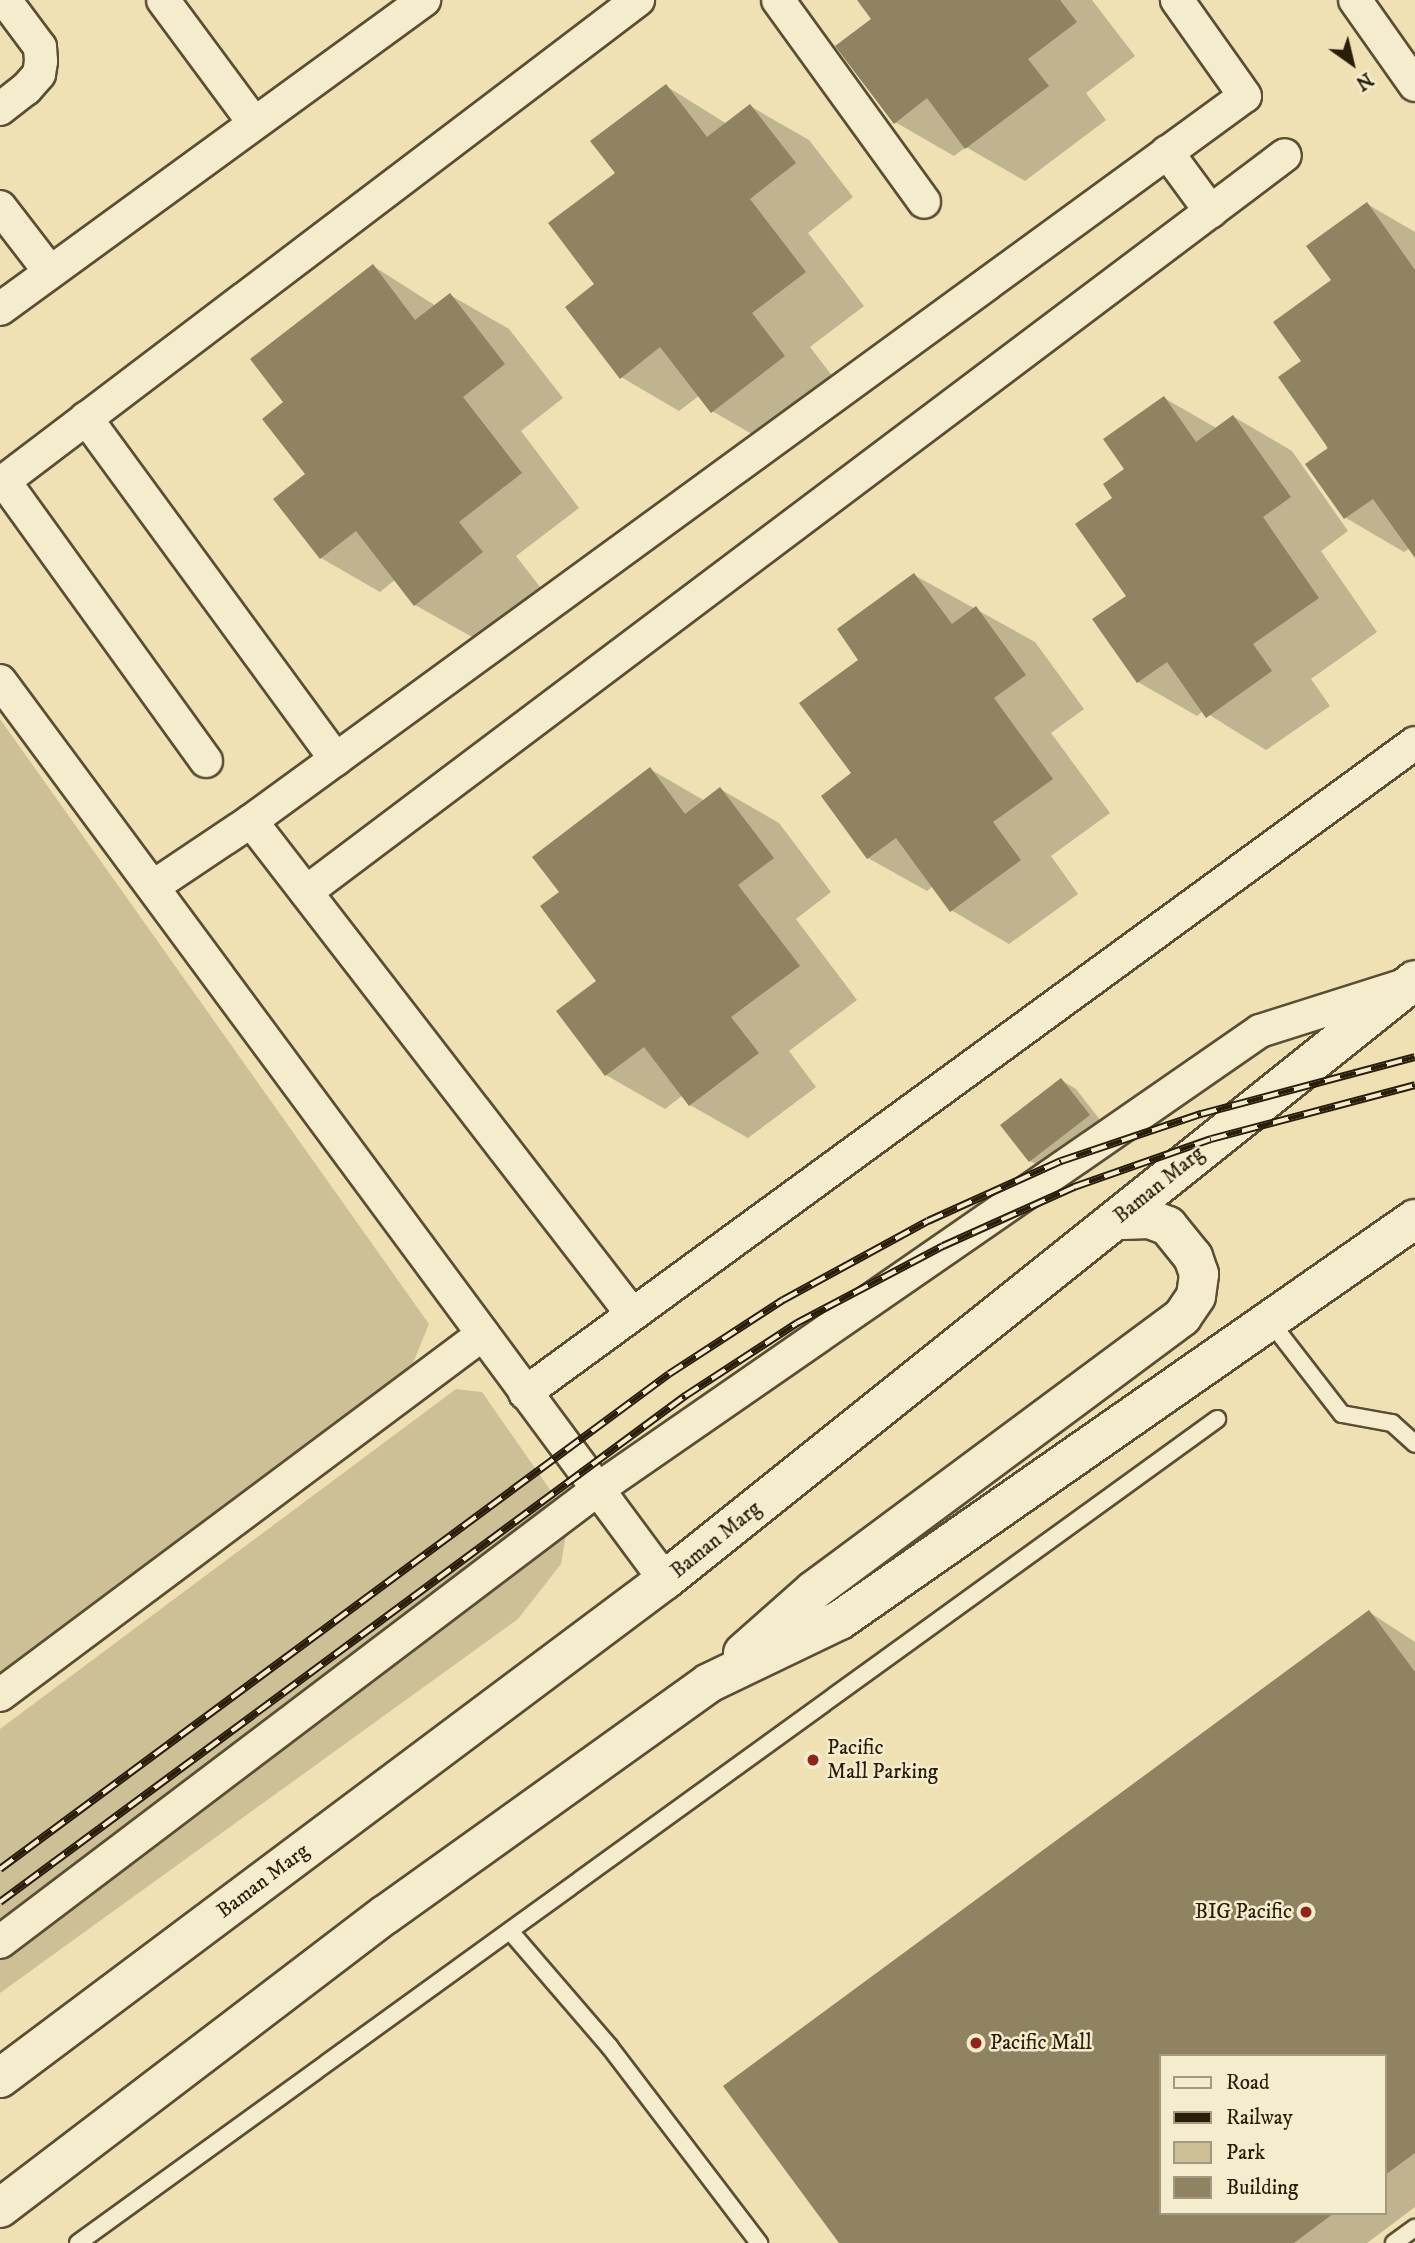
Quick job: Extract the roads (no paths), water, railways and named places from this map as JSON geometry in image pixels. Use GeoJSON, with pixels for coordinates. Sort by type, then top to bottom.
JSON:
{"type":"FeatureCollection","features":[{"type":"Feature","properties":{"kind":"main road","name":"Baman Marg"},"geometry":{"type":"LineString","coordinates":[[0,2078],[665,1580],[1413,982]]}},
{"type":"Feature","properties":{"kind":"main road"},"geometry":{"type":"LineString","coordinates":[[0,2208],[385,1915],[709,1683],[813,1591],[1182,1317],[1196,1296],[1199,1274],[1193,1256],[1168,1226],[1150,1219],[1116,1220]]}},
{"type":"Feature","properties":{"kind":"main road"},"geometry":{"type":"LineString","coordinates":[[709,1683],[840,1620],[1415,1219]]}},
{"type":"Feature","properties":{"kind":"street"},"geometry":{"type":"LineString","coordinates":[[0,109],[26,89],[39,74],[41,61],[40,47],[5,0]]}},
{"type":"Feature","properties":{"kind":"street"},"geometry":{"type":"LineString","coordinates":[[163,0],[254,123]]}},
{"type":"Feature","properties":{"kind":"street"},"geometry":{"type":"LineString","coordinates":[[0,309],[424,0]]}},
{"type":"Feature","properties":{"kind":"street"},"geometry":{"type":"LineString","coordinates":[[206,761],[4,481],[638,0]]}},
{"type":"Feature","properties":{"kind":"street"},"geometry":{"type":"LineString","coordinates":[[778,0],[924,202]]}},
{"type":"Feature","properties":{"kind":"street"},"geometry":{"type":"LineString","coordinates":[[154,886],[251,821],[1245,96],[1177,0]]}},
{"type":"Feature","properties":{"kind":"street"},"geometry":{"type":"LineString","coordinates":[[1355,0],[1415,85]]}},
{"type":"Feature","properties":{"kind":"street"},"geometry":{"type":"LineString","coordinates":[[1167,152],[1211,212]]}},
{"type":"Feature","properties":{"kind":"street"},"geometry":{"type":"LineString","coordinates":[[306,892],[1285,155]]}},
{"type":"Feature","properties":{"kind":"street"},"geometry":{"type":"LineString","coordinates":[[0,207],[50,272]]}},
{"type":"Feature","properties":{"kind":"street"},"geometry":{"type":"LineString","coordinates":[[86,418],[336,759]]}},
{"type":"Feature","properties":{"kind":"street"},"geometry":{"type":"LineString","coordinates":[[0,681],[665,1580]]}},
{"type":"Feature","properties":{"kind":"street"},"geometry":{"type":"LineString","coordinates":[[525,1393],[1415,743]]}},
{"type":"Feature","properties":{"kind":"street"},"geometry":{"type":"LineString","coordinates":[[251,821],[632,1314]]}},
{"type":"Feature","properties":{"kind":"street"},"geometry":{"type":"LineString","coordinates":[[0,1942],[598,1489],[1260,1031],[1413,982]]}},
{"type":"Feature","properties":{"kind":"street"},"geometry":{"type":"LineString","coordinates":[[0,1695],[483,1334]]}},
{"type":"Feature","properties":{"kind":"lane"},"geometry":{"type":"LineString","coordinates":[[1269,1319],[1342,1414],[1392,1423],[1415,1444]]}},
{"type":"Feature","properties":{"kind":"lane"},"geometry":{"type":"LineString","coordinates":[[78,2243],[1217,1419]]}},
{"type":"Feature","properties":{"kind":"lane"},"geometry":{"type":"LineString","coordinates":[[510,1931],[609,2046],[759,2243]]}},
{"type":"Feature","properties":{"kind":"lane"},"geometry":{"type":"LineString","coordinates":[[1394,2243],[1415,2228]]}},
{"type":"Feature","properties":{"kind":"railway"},"geometry":{"type":"LineString","coordinates":[[0,1869],[669,1374],[783,1300],[928,1221],[1061,1161],[1201,1114],[1415,1057]]}},
{"type":"Feature","properties":{"kind":"railway"},"geometry":{"type":"LineString","coordinates":[[0,1902],[685,1396],[797,1323],[943,1246],[1074,1187],[1211,1139],[1415,1085]]}},
{"type":"Feature","properties":{"kind":"place","name":"Pacific Mall Parking"},"geometry":{"type":"Point","coordinates":[813,1760]}},
{"type":"Feature","properties":{"kind":"place","name":"BIG Pacific"},"geometry":{"type":"Point","coordinates":[1306,1912]}},
{"type":"Feature","properties":{"kind":"place","name":"Pacific Mall"},"geometry":{"type":"Point","coordinates":[976,2043]}}]}
